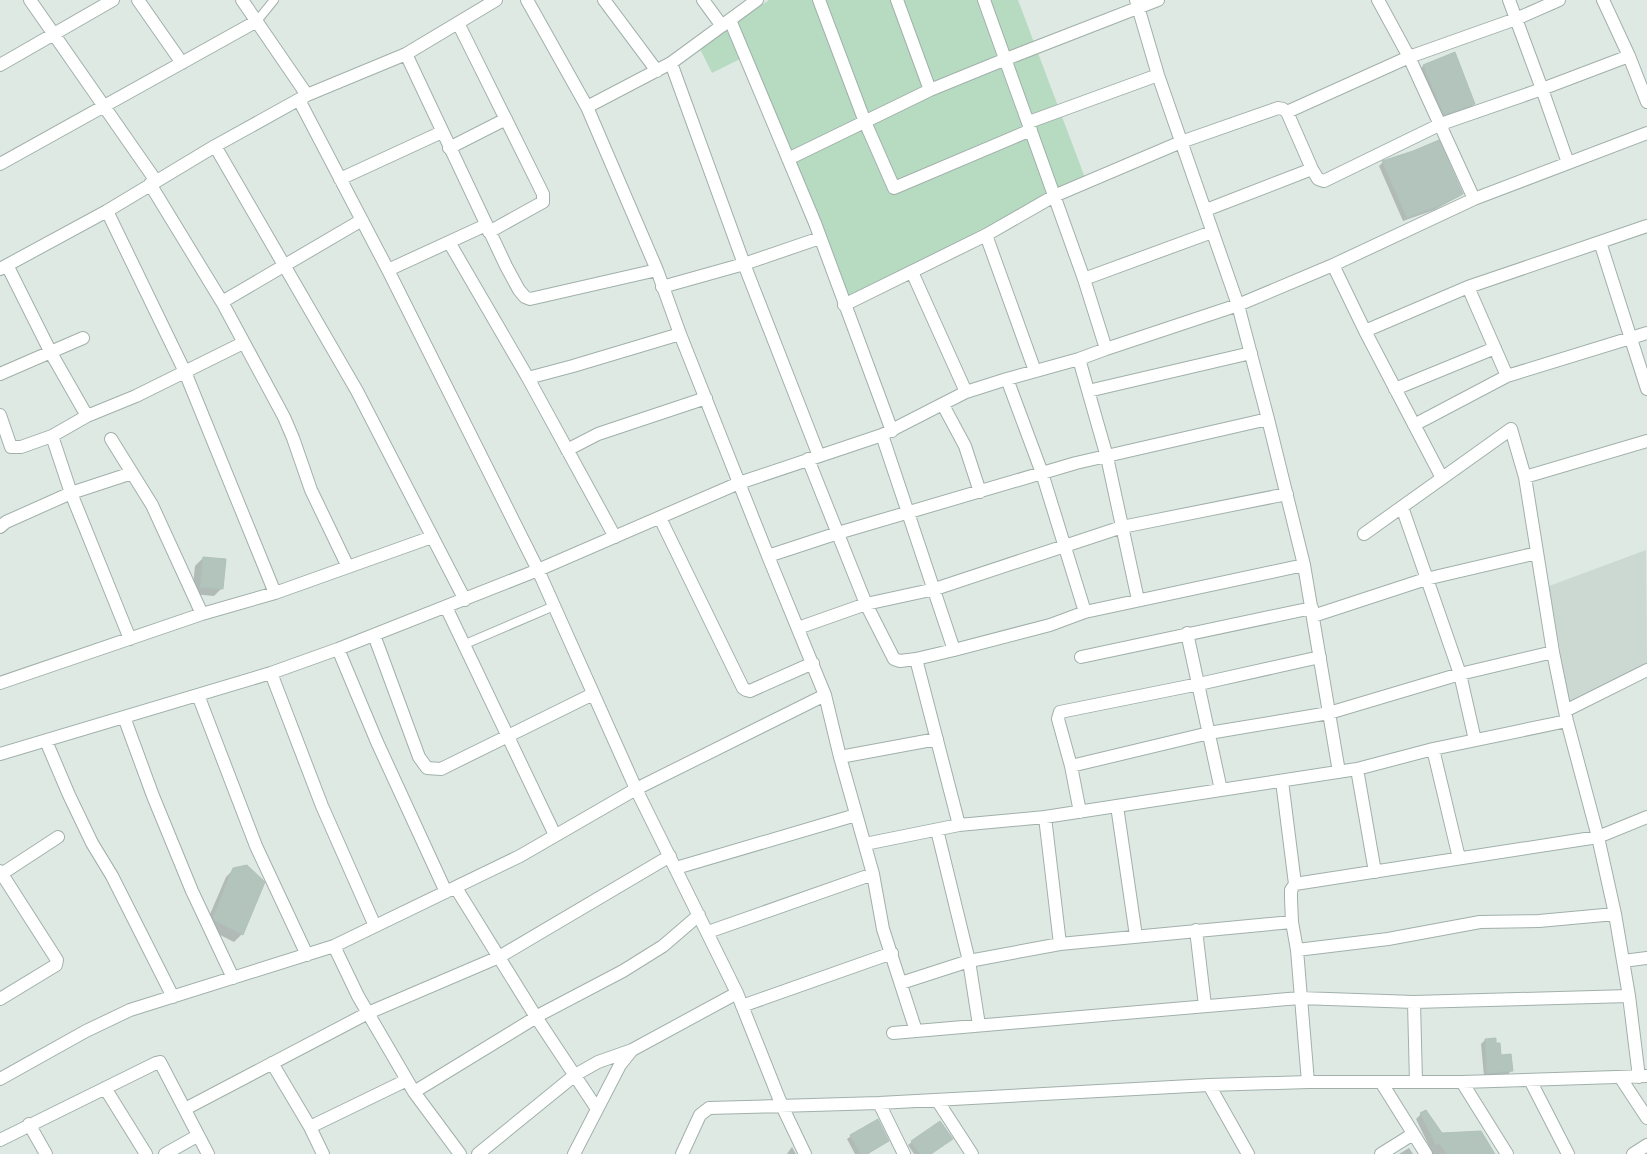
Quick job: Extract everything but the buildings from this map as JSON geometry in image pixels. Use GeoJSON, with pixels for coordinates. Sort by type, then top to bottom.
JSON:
{"type":"FeatureCollection","features":[{"type":"Feature","properties":{"kind":"street"},"geometry":{"type":"LineString","coordinates":[[30,0],[104,106],[153,183],[222,302],[284,417],[311,490],[348,567]]}},
{"type":"Feature","properties":{"kind":"street"},"geometry":{"type":"LineString","coordinates":[[0,65],[113,0]]}},
{"type":"Feature","properties":{"kind":"street"},"geometry":{"type":"LineString","coordinates":[[138,0],[182,63]]}},
{"type":"Feature","properties":{"kind":"street"},"geometry":{"type":"LineString","coordinates":[[242,0],[257,21],[303,97],[340,179],[388,270],[538,570],[636,788],[737,993],[782,1106],[805,1154]]}},
{"type":"Feature","properties":{"kind":"street"},"geometry":{"type":"LineString","coordinates":[[87,416],[3,267],[107,211],[215,146],[303,97],[406,54],[496,0]]}},
{"type":"Feature","properties":{"kind":"street"},"geometry":{"type":"LineString","coordinates":[[527,0],[587,107],[657,270],[680,334],[825,695],[840,757],[873,874],[883,929],[916,1031]]}},
{"type":"Feature","properties":{"kind":"street"},"geometry":{"type":"LineString","coordinates":[[604,0],[657,71]]}},
{"type":"Feature","properties":{"kind":"street"},"geometry":{"type":"LineString","coordinates":[[703,0],[726,23],[788,158],[820,238],[844,304],[887,433],[909,513],[954,650]]}},
{"type":"Feature","properties":{"kind":"street"},"geometry":{"type":"LineString","coordinates":[[587,107],[671,63],[757,0]]}},
{"type":"Feature","properties":{"kind":"street"},"geometry":{"type":"LineString","coordinates":[[819,0],[865,122],[894,188],[1030,126],[1158,75]]}},
{"type":"Feature","properties":{"kind":"street"},"geometry":{"type":"LineString","coordinates":[[897,0],[930,90]]}},
{"type":"Feature","properties":{"kind":"street"},"geometry":{"type":"LineString","coordinates":[[984,0],[1084,279],[1106,349]]}},
{"type":"Feature","properties":{"kind":"street"},"geometry":{"type":"LineString","coordinates":[[788,158],[930,90],[1137,4],[1158,0]]}},
{"type":"Feature","properties":{"kind":"street"},"geometry":{"type":"LineString","coordinates":[[1378,0],[1409,57],[1441,124],[1474,199]]}},
{"type":"Feature","properties":{"kind":"street"},"geometry":{"type":"LineString","coordinates":[[1509,0],[1568,163]]}},
{"type":"Feature","properties":{"kind":"street"},"geometry":{"type":"LineString","coordinates":[[1287,112],[1409,57],[1516,19],[1559,0]]}},
{"type":"Feature","properties":{"kind":"street"},"geometry":{"type":"LineString","coordinates":[[1604,0],[1630,56],[1647,102]]}},
{"type":"Feature","properties":{"kind":"street"},"geometry":{"type":"LineString","coordinates":[[1137,4],[1158,75],[1238,306],[1251,353],[1304,565],[1339,772]]}},
{"type":"Feature","properties":{"kind":"street"},"geometry":{"type":"LineString","coordinates":[[0,164],[257,21]]}},
{"type":"Feature","properties":{"kind":"street"},"geometry":{"type":"LineString","coordinates":[[388,270],[449,242],[487,229],[543,202],[543,194],[458,22]]}},
{"type":"Feature","properties":{"kind":"street"},"geometry":{"type":"LineString","coordinates":[[406,54],[487,229],[524,297],[530,300],[657,270]]}},
{"type":"Feature","properties":{"kind":"street"},"geometry":{"type":"LineString","coordinates":[[844,304],[986,235],[1054,196],[1181,142],[1278,108],[1287,112],[1312,170],[1318,179],[1324,181],[1441,124],[1542,89],[1630,56]]}},
{"type":"Feature","properties":{"kind":"street"},"geometry":{"type":"LineString","coordinates":[[671,63],[813,458],[838,533],[866,604],[894,659],[900,661],[916,659],[1050,625],[1085,612],[1304,565]]}},
{"type":"Feature","properties":{"kind":"street"},"geometry":{"type":"LineString","coordinates":[[449,148],[506,119]]}},
{"type":"Feature","properties":{"kind":"street"},"geometry":{"type":"LineString","coordinates":[[340,179],[442,132]]}},
{"type":"Feature","properties":{"kind":"street"},"geometry":{"type":"LineString","coordinates":[[0,754],[271,673],[338,649],[466,600],[739,483],[887,433],[966,392],[1079,359],[1238,306],[1333,265],[1474,199],[1647,133]]}},
{"type":"Feature","properties":{"kind":"street"},"geometry":{"type":"LineString","coordinates":[[215,146],[357,391],[466,600]]}},
{"type":"Feature","properties":{"kind":"street"},"geometry":{"type":"LineString","coordinates":[[1206,210],[1312,170]]}},
{"type":"Feature","properties":{"kind":"street"},"geometry":{"type":"LineString","coordinates":[[107,211],[185,372],[275,593]]}},
{"type":"Feature","properties":{"kind":"street"},"geometry":{"type":"LineString","coordinates":[[222,302],[362,220]]}},
{"type":"Feature","properties":{"kind":"street"},"geometry":{"type":"LineString","coordinates":[[1365,331],[1468,287],[1647,226]]}},
{"type":"Feature","properties":{"kind":"street"},"geometry":{"type":"LineString","coordinates":[[1084,279],[1212,232]]}},
{"type":"Feature","properties":{"kind":"street"},"geometry":{"type":"LineString","coordinates":[[986,235],[1035,371]]}},
{"type":"Feature","properties":{"kind":"street"},"geometry":{"type":"LineString","coordinates":[[662,287],[744,264],[820,238]]}},
{"type":"Feature","properties":{"kind":"street"},"geometry":{"type":"LineString","coordinates":[[449,242],[528,378],[614,537]]}},
{"type":"Feature","properties":{"kind":"street"},"geometry":{"type":"LineString","coordinates":[[1600,242],[1647,388]]}},
{"type":"Feature","properties":{"kind":"street"},"geometry":{"type":"LineString","coordinates":[[1333,265],[1365,331],[1442,478]]}},
{"type":"Feature","properties":{"kind":"street"},"geometry":{"type":"LineString","coordinates":[[912,272],[966,392]]}},
{"type":"Feature","properties":{"kind":"street"},"geometry":{"type":"LineString","coordinates":[[1468,287],[1507,376]]}},
{"type":"Feature","properties":{"kind":"street"},"geometry":{"type":"LineString","coordinates":[[1414,425],[1507,376],[1647,333]]}},
{"type":"Feature","properties":{"kind":"street"},"geometry":{"type":"LineString","coordinates":[[528,378],[680,334]]}},
{"type":"Feature","properties":{"kind":"street"},"geometry":{"type":"LineString","coordinates":[[0,374],[83,338]]}},
{"type":"Feature","properties":{"kind":"street"},"geometry":{"type":"LineString","coordinates":[[0,415],[11,447],[21,447],[52,436],[87,416],[136,396],[243,343]]}},
{"type":"Feature","properties":{"kind":"street"},"geometry":{"type":"LineString","coordinates":[[1395,389],[1495,348]]}},
{"type":"Feature","properties":{"kind":"street"},"geometry":{"type":"LineString","coordinates":[[1088,391],[1251,353]]}},
{"type":"Feature","properties":{"kind":"street"},"geometry":{"type":"LineString","coordinates":[[1079,359],[1107,457],[1138,600]]}},
{"type":"Feature","properties":{"kind":"street"},"geometry":{"type":"LineString","coordinates":[[1007,379],[1042,473],[1085,612]]}},
{"type":"Feature","properties":{"kind":"street"},"geometry":{"type":"LineString","coordinates":[[567,450],[598,434],[706,398]]}},
{"type":"Feature","properties":{"kind":"street"},"geometry":{"type":"LineString","coordinates":[[943,405],[965,446],[980,492]]}},
{"type":"Feature","properties":{"kind":"street"},"geometry":{"type":"LineString","coordinates":[[768,556],[838,533],[1076,463],[1268,419]]}},
{"type":"Feature","properties":{"kind":"street"},"geometry":{"type":"LineString","coordinates":[[682,1154],[700,1115],[709,1108],[879,1103],[1209,1085],[1308,1082],[1462,1082],[1643,1076],[1615,914],[1598,837],[1566,716],[1553,652],[1525,477],[1511,429],[1364,534]]}},
{"type":"Feature","properties":{"kind":"street"},"geometry":{"type":"LineString","coordinates":[[52,436],[71,493],[130,639]]}},
{"type":"Feature","properties":{"kind":"street"},"geometry":{"type":"LineString","coordinates":[[111,439],[152,505],[202,614]]}},
{"type":"Feature","properties":{"kind":"street"},"geometry":{"type":"LineString","coordinates":[[1525,477],[1647,442]]}},
{"type":"Feature","properties":{"kind":"street"},"geometry":{"type":"LineString","coordinates":[[0,526],[71,493],[132,473]]}},
{"type":"Feature","properties":{"kind":"street"},"geometry":{"type":"LineString","coordinates":[[798,628],[866,604],[935,589],[1122,527],[1287,494]]}},
{"type":"Feature","properties":{"kind":"street"},"geometry":{"type":"LineString","coordinates":[[1402,507],[1460,674],[1474,740]]}},
{"type":"Feature","properties":{"kind":"street"},"geometry":{"type":"LineString","coordinates":[[660,518],[743,688],[750,691],[812,663]]}},
{"type":"Feature","properties":{"kind":"street"},"geometry":{"type":"LineString","coordinates":[[0,683],[202,614],[275,593],[432,537]]}},
{"type":"Feature","properties":{"kind":"street"},"geometry":{"type":"LineString","coordinates":[[1081,657],[1187,633],[1312,612],[1426,579],[1537,553]]}},
{"type":"Feature","properties":{"kind":"street"},"geometry":{"type":"LineString","coordinates":[[446,607],[555,835]]}},
{"type":"Feature","properties":{"kind":"street"},"geometry":{"type":"LineString","coordinates":[[1187,633],[1221,790]]}},
{"type":"Feature","properties":{"kind":"street"},"geometry":{"type":"LineString","coordinates":[[374,635],[419,757],[427,768],[441,769],[593,694]]}},
{"type":"Feature","properties":{"kind":"street"},"geometry":{"type":"LineString","coordinates":[[338,649],[377,742],[451,890],[499,957],[536,1017],[597,1109]]}},
{"type":"Feature","properties":{"kind":"street"},"geometry":{"type":"LineString","coordinates":[[1071,766],[1209,733],[1329,713],[1460,674],[1553,652]]}},
{"type":"Feature","properties":{"kind":"street"},"geometry":{"type":"LineString","coordinates":[[1080,812],[1071,766],[1058,719],[1060,712],[1199,684],[1320,657]]}},
{"type":"Feature","properties":{"kind":"street"},"geometry":{"type":"LineString","coordinates":[[916,659],[959,825]]}},
{"type":"Feature","properties":{"kind":"street"},"geometry":{"type":"LineString","coordinates":[[865,844],[959,825],[1045,817],[1357,769],[1566,716],[1647,670]]}},
{"type":"Feature","properties":{"kind":"street"},"geometry":{"type":"LineString","coordinates":[[271,673],[322,806],[375,926]]}},
{"type":"Feature","properties":{"kind":"street"},"geometry":{"type":"LineString","coordinates":[[198,695],[256,846],[307,955]]}},
{"type":"Feature","properties":{"kind":"street"},"geometry":{"type":"LineString","coordinates":[[0,1079],[113,1016],[334,946],[520,856],[636,788],[825,695]]}},
{"type":"Feature","properties":{"kind":"street"},"geometry":{"type":"LineString","coordinates":[[124,717],[153,796],[189,883],[233,978]]}},
{"type":"Feature","properties":{"kind":"street"},"geometry":{"type":"LineString","coordinates":[[840,757],[937,740]]}},
{"type":"Feature","properties":{"kind":"street"},"geometry":{"type":"LineString","coordinates":[[46,741],[92,843],[112,876],[173,997]]}},
{"type":"Feature","properties":{"kind":"street"},"geometry":{"type":"LineString","coordinates":[[1433,749],[1459,858]]}},
{"type":"Feature","properties":{"kind":"street"},"geometry":{"type":"LineString","coordinates":[[1357,769],[1375,872]]}},
{"type":"Feature","properties":{"kind":"street"},"geometry":{"type":"LineString","coordinates":[[1282,781],[1295,884],[1291,890],[1292,922],[1297,950],[1308,1082]]}},
{"type":"Feature","properties":{"kind":"street"},"geometry":{"type":"LineString","coordinates":[[1117,806],[1136,936]]}},
{"type":"Feature","properties":{"kind":"street"},"geometry":{"type":"LineString","coordinates":[[676,868],[856,815]]}},
{"type":"Feature","properties":{"kind":"street"},"geometry":{"type":"LineString","coordinates":[[1295,884],[1598,837],[1647,816]]}},
{"type":"Feature","properties":{"kind":"street"},"geometry":{"type":"LineString","coordinates":[[1045,817],[1060,944]]}},
{"type":"Feature","properties":{"kind":"street"},"geometry":{"type":"LineString","coordinates":[[937,830],[969,961],[979,1025]]}},
{"type":"Feature","properties":{"kind":"street"},"geometry":{"type":"LineString","coordinates":[[0,999],[56,965],[57,960],[1,874],[58,837]]}},
{"type":"Feature","properties":{"kind":"street"},"geometry":{"type":"LineString","coordinates":[[185,1109],[368,1013],[499,957],[670,856]]}},
{"type":"Feature","properties":{"kind":"street"},"geometry":{"type":"LineString","coordinates":[[708,932],[873,874]]}},
{"type":"Feature","properties":{"kind":"street"},"geometry":{"type":"LineString","coordinates":[[1297,950],[1388,939],[1480,922],[1539,921],[1615,914]]}},
{"type":"Feature","properties":{"kind":"street"},"geometry":{"type":"LineString","coordinates":[[414,1092],[536,1017],[629,967],[663,946],[699,915]]}},
{"type":"Feature","properties":{"kind":"street"},"geometry":{"type":"LineString","coordinates":[[901,983],[969,961],[1060,944],[1292,922]]}},
{"type":"Feature","properties":{"kind":"street"},"geometry":{"type":"LineString","coordinates":[[1196,930],[1205,1006]]}},
{"type":"Feature","properties":{"kind":"street"},"geometry":{"type":"LineString","coordinates":[[334,946],[368,1013],[414,1092],[460,1154]]}},
{"type":"Feature","properties":{"kind":"street"},"geometry":{"type":"LineString","coordinates":[[742,1006],[892,953]]}},
{"type":"Feature","properties":{"kind":"street"},"geometry":{"type":"LineString","coordinates":[[1623,961],[1647,958]]}},
{"type":"Feature","properties":{"kind":"street"},"geometry":{"type":"LineString","coordinates":[[478,1154],[575,1075],[598,1062],[632,1050],[737,993]]}},
{"type":"Feature","properties":{"kind":"street"},"geometry":{"type":"LineString","coordinates":[[893,1033],[1300,998],[1414,1002],[1629,996]]}},
{"type":"Feature","properties":{"kind":"street"},"geometry":{"type":"LineString","coordinates":[[1414,1002],[1416,1082]]}},
{"type":"Feature","properties":{"kind":"street"},"geometry":{"type":"LineString","coordinates":[[574,1154],[620,1065],[632,1050]]}},
{"type":"Feature","properties":{"kind":"street"},"geometry":{"type":"LineString","coordinates":[[0,1140],[29,1124],[160,1062],[185,1109],[197,1136],[208,1154]]}},
{"type":"Feature","properties":{"kind":"street"},"geometry":{"type":"LineString","coordinates":[[272,1063],[310,1127],[322,1154]]}},
{"type":"Feature","properties":{"kind":"street"},"geometry":{"type":"LineString","coordinates":[[1620,1077],[1647,1118]]}},
{"type":"Feature","properties":{"kind":"street"},"geometry":{"type":"LineString","coordinates":[[310,1127],[407,1080]]}},
{"type":"Feature","properties":{"kind":"street"},"geometry":{"type":"LineString","coordinates":[[1530,1080],[1568,1154]]}},
{"type":"Feature","properties":{"kind":"street"},"geometry":{"type":"LineString","coordinates":[[1381,1082],[1426,1154]]}},
{"type":"Feature","properties":{"kind":"street"},"geometry":{"type":"LineString","coordinates":[[1462,1082],[1507,1154]]}},
{"type":"Feature","properties":{"kind":"street"},"geometry":{"type":"LineString","coordinates":[[1209,1085],[1248,1154]]}},
{"type":"Feature","properties":{"kind":"street"},"geometry":{"type":"LineString","coordinates":[[105,1088],[146,1154]]}},
{"type":"Feature","properties":{"kind":"street"},"geometry":{"type":"LineString","coordinates":[[937,1100],[972,1154]]}},
{"type":"Feature","properties":{"kind":"street"},"geometry":{"type":"LineString","coordinates":[[879,1103],[904,1154]]}},
{"type":"Feature","properties":{"kind":"street"},"geometry":{"type":"LineString","coordinates":[[29,1124],[46,1154]]}},
{"type":"Feature","properties":{"kind":"street"},"geometry":{"type":"LineString","coordinates":[[1381,1154],[1414,1134]]}},
{"type":"Feature","properties":{"kind":"street"},"geometry":{"type":"LineString","coordinates":[[165,1154],[197,1136]]}},
{"type":"Feature","properties":{"kind":"street"},"geometry":{"type":"LineString","coordinates":[[1633,1154],[1647,1145]]}},
{"type":"Feature","properties":{"kind":"lane"},"geometry":{"type":"LineString","coordinates":[[257,21],[274,0]]}},
{"type":"Feature","properties":{"kind":"lane"},"geometry":{"type":"LineString","coordinates":[[463,645],[554,606]]}},
{"type":"Feature","properties":{"kind":"shaded area"},"geometry":{"type":"Polygon","coordinates":[[[1646,550],[1647,664],[1569,703],[1549,586],[1646,550]]]}},
{"type":"Feature","properties":{"kind":"green space"},"geometry":{"type":"Polygon","coordinates":[[[769,0],[1018,0],[1087,183],[845,304],[839,299],[740,59],[712,73],[699,47],[769,0]]]}}]}
